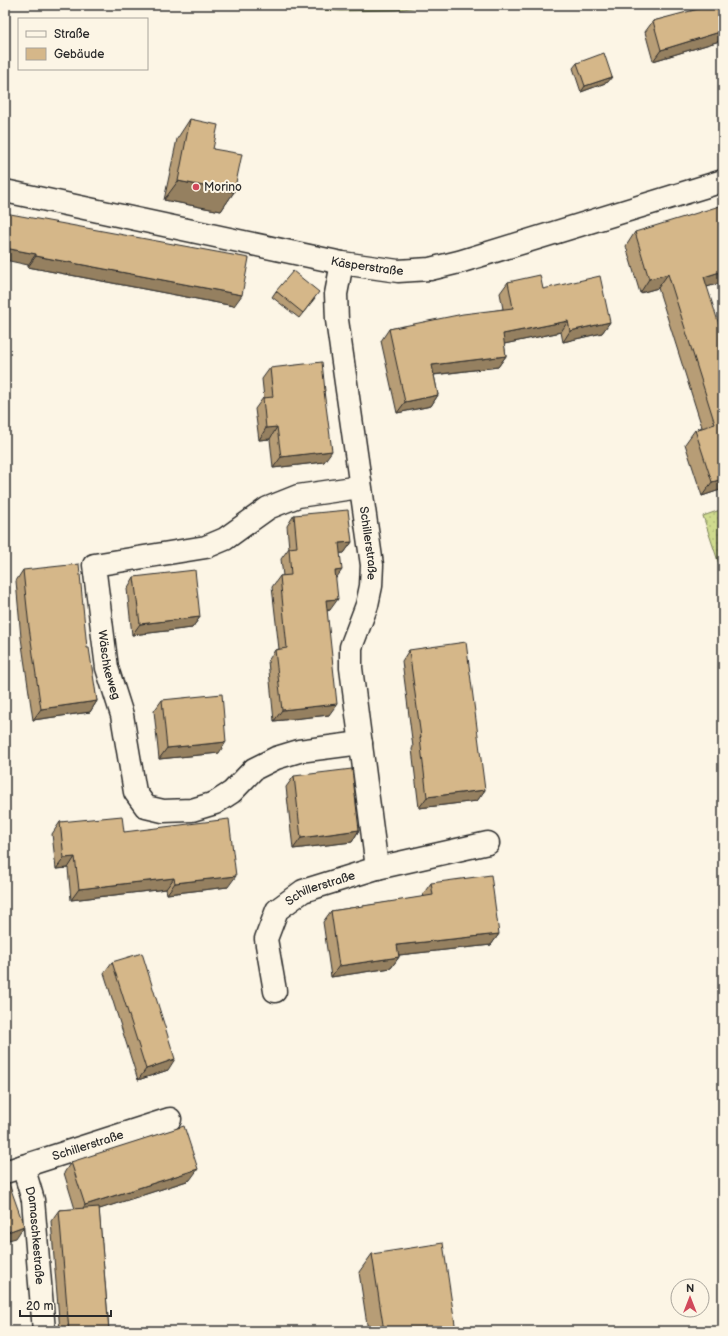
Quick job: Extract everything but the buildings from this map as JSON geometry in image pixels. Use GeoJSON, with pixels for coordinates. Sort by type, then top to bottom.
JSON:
{"type":"FeatureCollection","features":[{"type":"Feature","properties":{"kind":"street","name":"Käsperstraße"},"geometry":{"type":"LineString","coordinates":[[5,191],[342,263],[398,271],[430,269],[459,262],[723,181]]}},
{"type":"Feature","properties":{"kind":"street","name":"Schillerstraße"},"geometry":{"type":"LineString","coordinates":[[342,263],[336,294],[336,307],[372,565],[371,586],[367,605],[351,647],[351,668],[377,868]]}},
{"type":"Feature","properties":{"kind":"street","name":"Wäschkeweg"},"geometry":{"type":"LineString","coordinates":[[360,487],[292,498],[268,508],[225,538],[206,547],[94,565],[107,668],[122,715],[135,792],[146,807],[164,811],[192,810],[215,803],[232,792],[254,769],[276,758],[299,751],[361,743]]}},
{"type":"Feature","properties":{"kind":"street","name":"Schillerstraße"},"geometry":{"type":"LineString","coordinates":[[275,991],[266,939],[277,910],[303,891],[377,868],[488,843]]}},
{"type":"Feature","properties":{"kind":"street","name":"Schillerstraße"},"geometry":{"type":"LineString","coordinates":[[14,1169],[170,1119]]}},
{"type":"Feature","properties":{"kind":"street","name":"Damaschkestraße"},"geometry":{"type":"LineString","coordinates":[[14,1169],[33,1200],[44,1331]]}},
{"type":"Feature","properties":{"kind":"green space"},"geometry":{"type":"Polygon","coordinates":[[[236,5],[434,5],[395,10],[341,11],[236,5]]]}},
{"type":"Feature","properties":{"kind":"green space"},"geometry":{"type":"Polygon","coordinates":[[[723,509],[723,570],[720,567],[703,516],[723,509]]]}},
{"type":"Feature","properties":{"kind":"place","name":"Morino"},"geometry":{"type":"Point","coordinates":[196,187]}}]}
